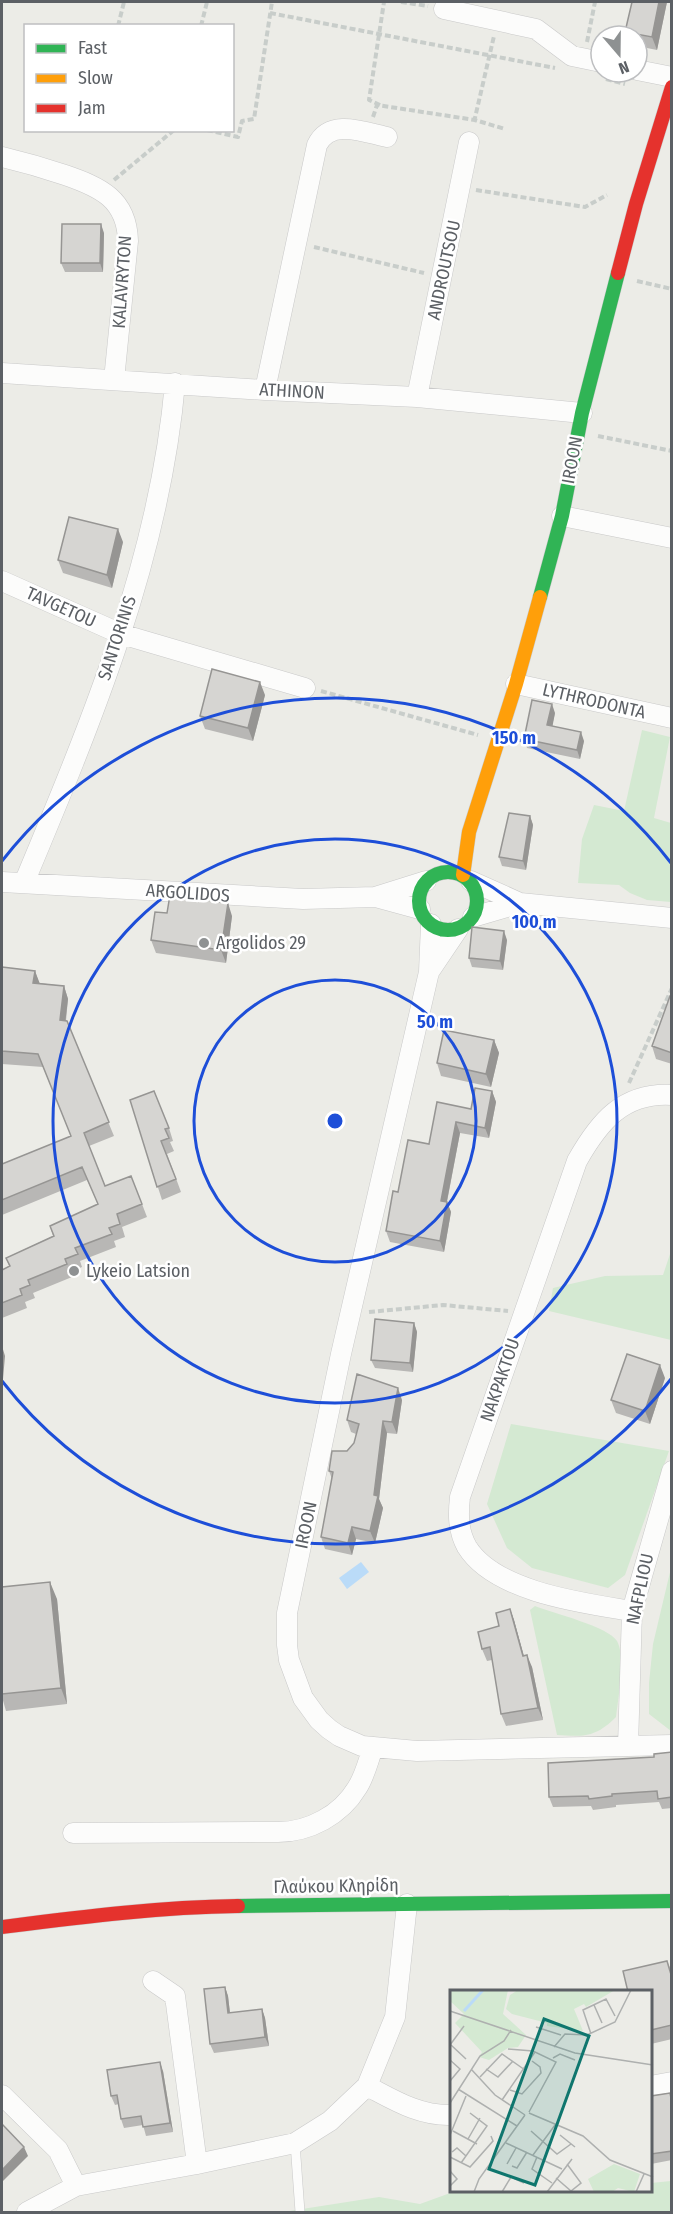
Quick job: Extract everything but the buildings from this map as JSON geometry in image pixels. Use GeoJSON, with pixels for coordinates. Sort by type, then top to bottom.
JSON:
{"type":"FeatureCollection","features":[{"type":"Feature","properties":{"kind":"street"},"geometry":{"type":"LineString","coordinates":[[444,9],[536,29],[572,56],[589,64]]}},
{"type":"Feature","properties":{"kind":"street"},"geometry":{"type":"LineString","coordinates":[[649,78],[672,77]]}},
{"type":"Feature","properties":{"kind":"street","name":"IROON"},"geometry":{"type":"LineString","coordinates":[[444,871],[468,832],[516,684],[562,516],[579,422],[617,277],[664,137],[672,87]]}},
{"type":"Feature","properties":{"kind":"street"},"geometry":{"type":"LineString","coordinates":[[265,390],[319,140],[326,133],[336,129],[378,135]]}},
{"type":"Feature","properties":{"kind":"street","name":"ANDROUTSOU"},"geometry":{"type":"LineString","coordinates":[[417,397],[470,142]]}},
{"type":"Feature","properties":{"kind":"street","name":"KALAVRYTON"},"geometry":{"type":"LineString","coordinates":[[2,157],[29,163],[102,190],[122,213],[128,235],[114,380]]}},
{"type":"Feature","properties":{"kind":"street","name":"ATHINON"},"geometry":{"type":"LineString","coordinates":[[2,373],[417,397],[579,422]]}},
{"type":"Feature","properties":{"kind":"street","name":"SANTORINIS"},"geometry":{"type":"LineString","coordinates":[[24,883],[67,779],[121,634],[163,476],[175,383]]}},
{"type":"Feature","properties":{"kind":"street"},"geometry":{"type":"LineString","coordinates":[[562,516],[672,538]]}},
{"type":"Feature","properties":{"kind":"street","name":"TAVGETOU"},"geometry":{"type":"LineString","coordinates":[[2,581],[121,634],[305,688]]}},
{"type":"Feature","properties":{"kind":"street","name":"LYTHRODONTA"},"geometry":{"type":"LineString","coordinates":[[516,684],[672,718]]}},
{"type":"Feature","properties":{"kind":"street","name":"IROON"},"geometry":{"type":"LineString","coordinates":[[467,878],[468,832]]}},
{"type":"Feature","properties":{"kind":"street"},"geometry":{"type":"LineString","coordinates":[[519,903],[466,923],[439,929],[425,916],[421,889],[434,874],[454,871],[519,903],[672,918]]}},
{"type":"Feature","properties":{"kind":"street"},"geometry":{"type":"LineString","coordinates":[[466,923],[477,909],[478,899],[467,878]]}},
{"type":"Feature","properties":{"kind":"street","name":"ARGOLIDOS"},"geometry":{"type":"LineString","coordinates":[[2,882],[303,899],[375,897],[426,881]]}},
{"type":"Feature","properties":{"kind":"street","name":"ARGOLIDOS"},"geometry":{"type":"LineString","coordinates":[[375,897],[425,916]]}},
{"type":"Feature","properties":{"kind":"street","name":"IROON"},"geometry":{"type":"LineString","coordinates":[[425,916],[429,972],[351,1313],[287,1613],[286,1645],[293,1674],[309,1709],[319,1720],[339,1736],[362,1746],[417,1750],[672,1745]]}},
{"type":"Feature","properties":{"kind":"street","name":"IROON"},"geometry":{"type":"LineString","coordinates":[[429,972],[466,923]]}},
{"type":"Feature","properties":{"kind":"street","name":"NAKPAKTOU"},"geometry":{"type":"LineString","coordinates":[[632,1611],[561,1597],[503,1578],[479,1560],[467,1546],[458,1518],[460,1497],[577,1161],[590,1139],[618,1108],[644,1096],[672,1095]]}},
{"type":"Feature","properties":{"kind":"street","name":"NAFPLIOU"},"geometry":{"type":"LineString","coordinates":[[628,1746],[632,1611],[672,1471]]}},
{"type":"Feature","properties":{"kind":"street"},"geometry":{"type":"LineString","coordinates":[[73,1833],[299,1830],[320,1822],[342,1807],[361,1781],[373,1748]]}},
{"type":"Feature","properties":{"kind":"street","name":"Γλαύκου Κληρίδη"},"geometry":{"type":"LineString","coordinates":[[2,1927],[106,1914],[197,1907],[407,1918],[672,1901]]}},
{"type":"Feature","properties":{"kind":"street"},"geometry":{"type":"LineString","coordinates":[[27,2212],[76,2186],[295,2143],[330,2121],[367,2086],[395,2018],[407,1918]]}},
{"type":"Feature","properties":{"kind":"street"},"geometry":{"type":"LineString","coordinates":[[2,1938],[65,1933]]}},
{"type":"Feature","properties":{"kind":"street"},"geometry":{"type":"LineString","coordinates":[[153,1981],[176,1996],[197,2164]]}},
{"type":"Feature","properties":{"kind":"street"},"geometry":{"type":"LineString","coordinates":[[652,2086],[672,2082]]}},
{"type":"Feature","properties":{"kind":"street"},"geometry":{"type":"LineString","coordinates":[[367,2086],[414,2110],[428,2114],[450,2115]]}},
{"type":"Feature","properties":{"kind":"street"},"geometry":{"type":"LineString","coordinates":[[2,2095],[58,2150],[76,2186]]}},
{"type":"Feature","properties":{"kind":"lane"},"geometry":{"type":"LineString","coordinates":[[295,2143],[300,2212]]}},
{"type":"Feature","properties":{"kind":"path"},"geometry":{"type":"LineString","coordinates":[[118,24],[124,2]]}},
{"type":"Feature","properties":{"kind":"path"},"geometry":{"type":"LineString","coordinates":[[202,24],[207,2]]}},
{"type":"Feature","properties":{"kind":"path"},"geometry":{"type":"LineString","coordinates":[[216,132],[238,137],[242,121],[254,119],[272,2]]}},
{"type":"Feature","properties":{"kind":"path"},"geometry":{"type":"LineString","coordinates":[[384,2],[369,100],[380,105],[475,120],[505,129]]}},
{"type":"Feature","properties":{"kind":"path"},"geometry":{"type":"LineString","coordinates":[[401,2],[444,9]]}},
{"type":"Feature","properties":{"kind":"path"},"geometry":{"type":"LineString","coordinates":[[270,12],[557,68]]}},
{"type":"Feature","properties":{"kind":"path"},"geometry":{"type":"LineString","coordinates":[[470,142],[498,21]]}},
{"type":"Feature","properties":{"kind":"path"},"geometry":{"type":"LineString","coordinates":[[378,135],[377,105],[380,105]]}},
{"type":"Feature","properties":{"kind":"path"},"geometry":{"type":"LineString","coordinates":[[102,190],[172,132]]}},
{"type":"Feature","properties":{"kind":"path"},"geometry":{"type":"LineString","coordinates":[[460,187],[585,207],[607,195]]}},
{"type":"Feature","properties":{"kind":"path"},"geometry":{"type":"LineString","coordinates":[[296,243],[442,277]]}},
{"type":"Feature","properties":{"kind":"path"},"geometry":{"type":"LineString","coordinates":[[617,277],[672,289]]}},
{"type":"Feature","properties":{"kind":"path"},"geometry":{"type":"LineString","coordinates":[[579,422],[672,452]]}},
{"type":"Feature","properties":{"kind":"path"},"geometry":{"type":"LineString","coordinates":[[305,688],[496,740]]}},
{"type":"Feature","properties":{"kind":"path"},"geometry":{"type":"LineString","coordinates":[[632,1100],[628,1086],[672,988]]}},
{"type":"Feature","properties":{"kind":"path"},"geometry":{"type":"LineString","coordinates":[[351,1313],[443,1305],[523,1312]]}},
{"type":"Feature","properties":{"kind":"green space"},"geometry":{"type":"Polygon","coordinates":[[[642,730],[670,737],[654,818],[671,823],[671,902],[647,900],[630,893],[619,885],[578,883],[582,839],[594,805],[624,811],[642,730]]]}},
{"type":"Feature","properties":{"kind":"green space"},"geometry":{"type":"Polygon","coordinates":[[[671,1251],[671,1340],[549,1311],[553,1288],[605,1276],[663,1275],[671,1251]]]}},
{"type":"Feature","properties":{"kind":"green space"},"geometry":{"type":"Polygon","coordinates":[[[511,1424],[669,1451],[625,1575],[608,1588],[532,1568],[507,1548],[487,1504],[511,1424]]]}},
{"type":"Feature","properties":{"kind":"green space"},"geometry":{"type":"Polygon","coordinates":[[[671,1568],[671,1731],[649,1714],[649,1683],[653,1644],[671,1568]]]}},
{"type":"Feature","properties":{"kind":"green space"},"geometry":{"type":"Polygon","coordinates":[[[535,1606],[592,1626],[617,1641],[620,1648],[621,1667],[616,1717],[602,1729],[583,1735],[557,1735],[530,1610],[535,1606]]]}},
{"type":"Feature","properties":{"kind":"green space"},"geometry":{"type":"Polygon","coordinates":[[[671,2181],[671,2212],[283,2212],[379,2197],[420,2204],[450,2193],[652,2193],[652,2183],[671,2181]]]}},
{"type":"Feature","properties":{"kind":"water"},"geometry":{"type":"Polygon","coordinates":[[[361,1562],[369,1572],[347,1589],[339,1578],[361,1562]]]}},
{"type":"Feature","properties":{"kind":"traffic: fast"},"geometry":{"type":"LineString","coordinates":[[540,597],[562,516],[582,413],[618,273]]}},
{"type":"Feature","properties":{"kind":"traffic: fast"},"geometry":{"type":"LineString","coordinates":[[442,872],[454,872],[464,876],[473,885],[477,901],[477,907],[469,922],[454,930],[442,930],[432,926],[423,917],[419,907],[419,895],[423,885],[432,876],[442,872]]}},
{"type":"Feature","properties":{"kind":"traffic: fast"},"geometry":{"type":"LineString","coordinates":[[238,1906],[672,1901]]}},
{"type":"Feature","properties":{"kind":"traffic: slow"},"geometry":{"type":"LineString","coordinates":[[463,875],[469,832],[516,684],[540,597]]}},
{"type":"Feature","properties":{"kind":"traffic: jam"},"geometry":{"type":"LineString","coordinates":[[618,273],[636,204],[672,87]]}},
{"type":"Feature","properties":{"kind":"traffic: jam"},"geometry":{"type":"LineString","coordinates":[[2,1927],[149,1910],[238,1906]]}},
{"type":"Feature","properties":{"kind":"place","name":"Argolidos 29"},"geometry":{"type":"Point","coordinates":[204,943]}},
{"type":"Feature","properties":{"kind":"place","name":"Lykeio Latsion"},"geometry":{"type":"Point","coordinates":[74,1271]}}]}
